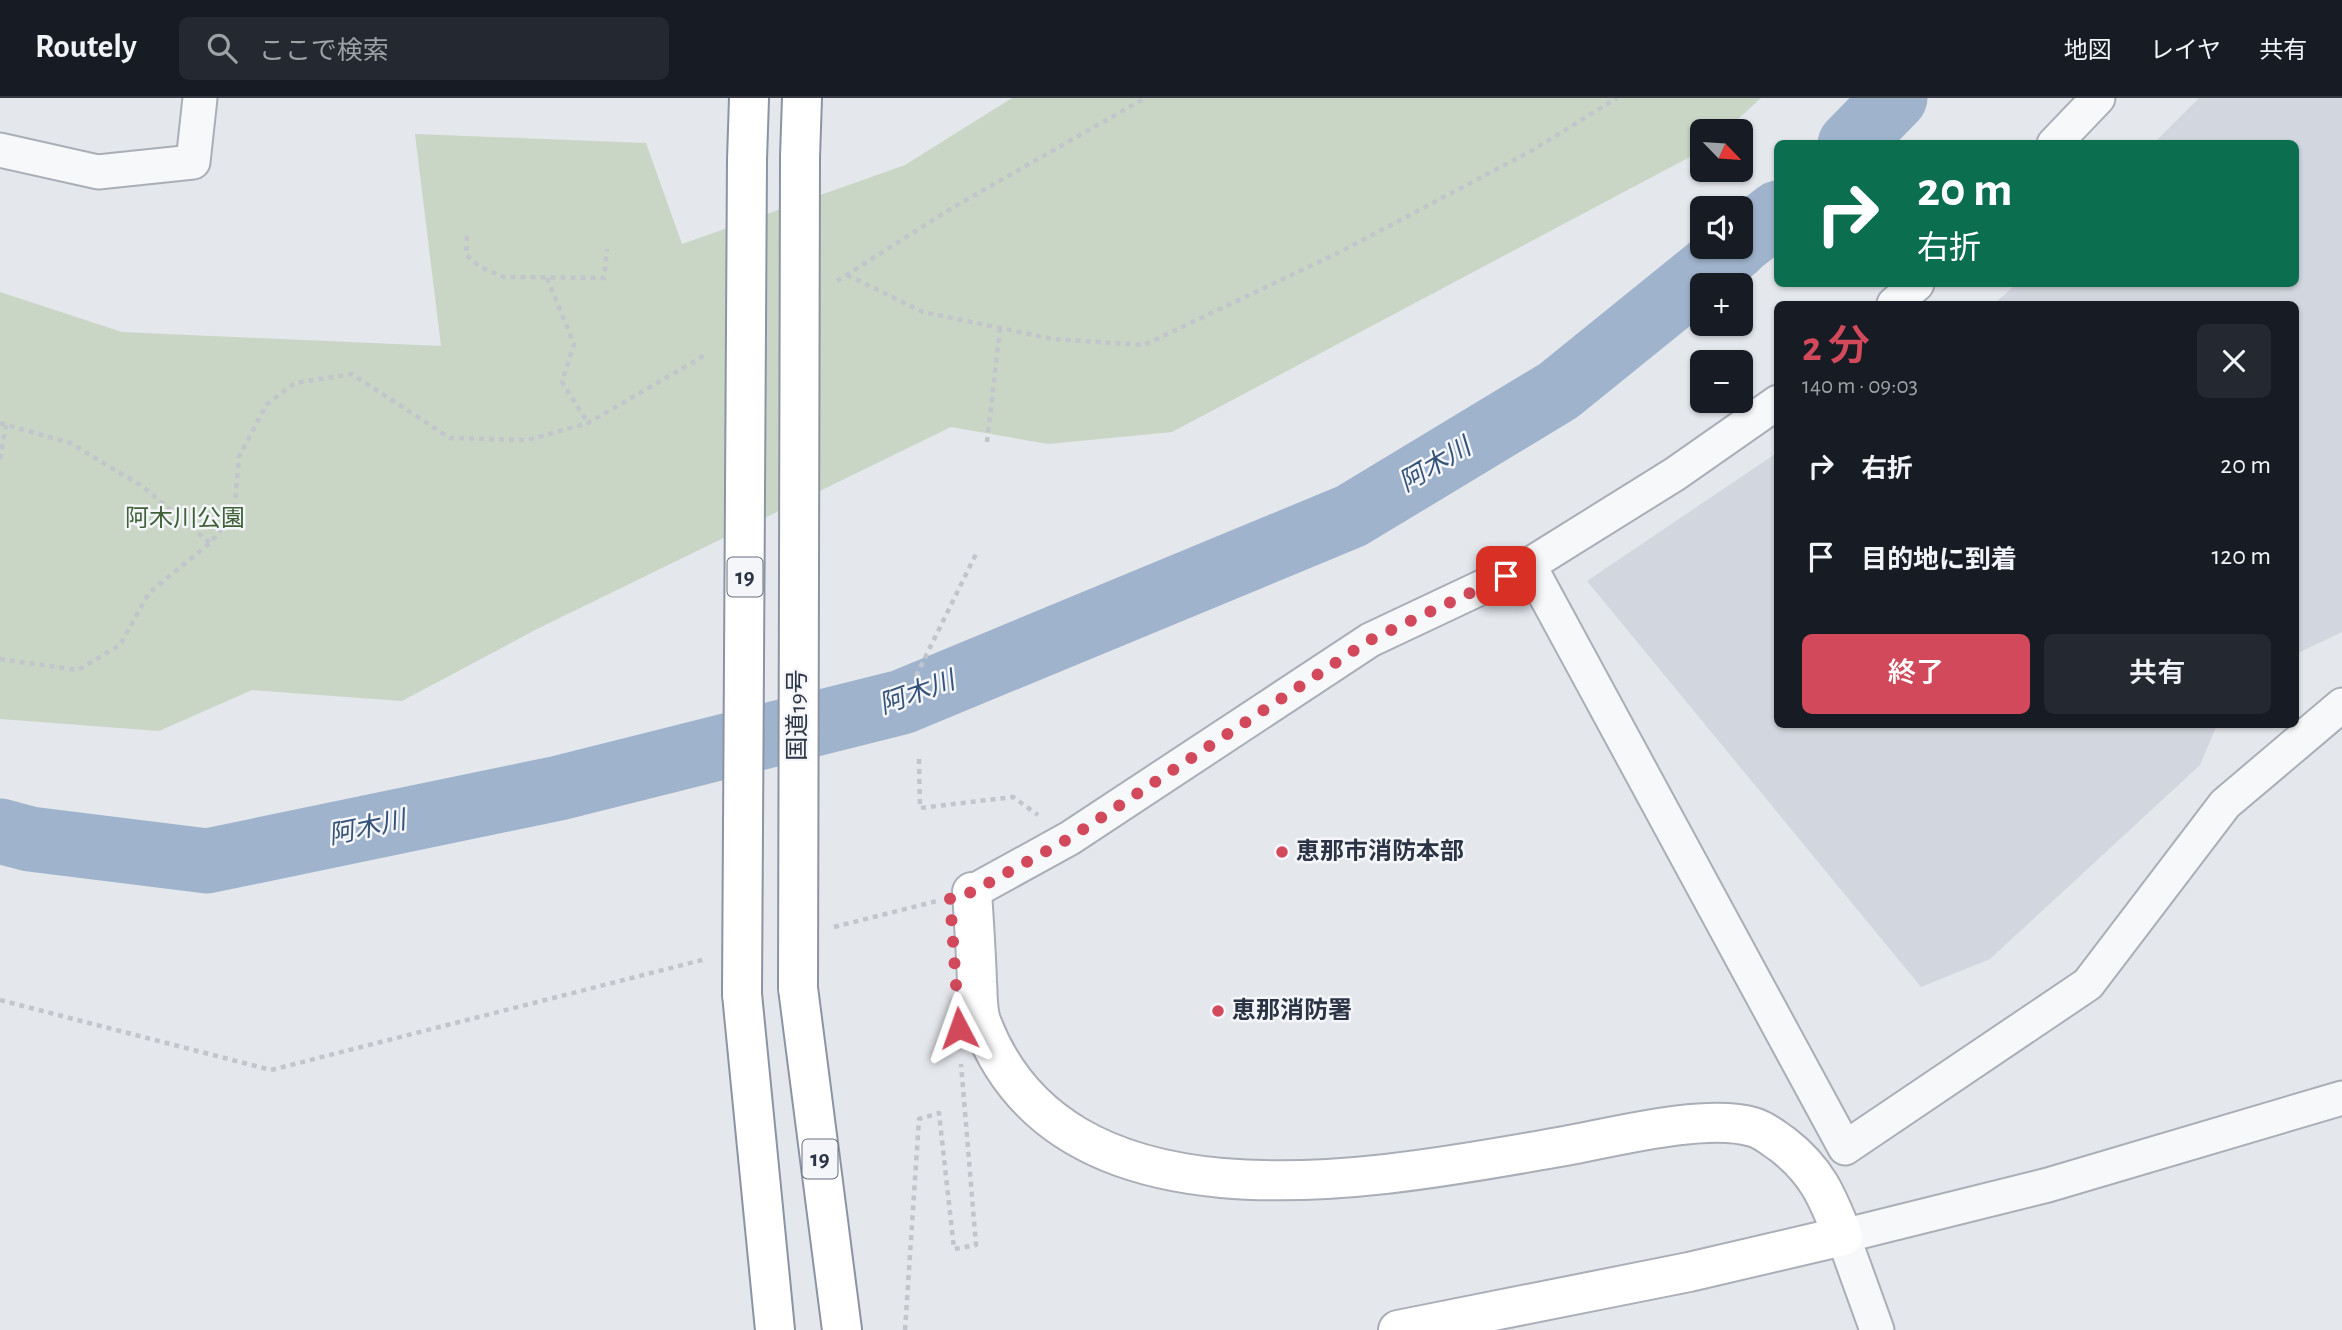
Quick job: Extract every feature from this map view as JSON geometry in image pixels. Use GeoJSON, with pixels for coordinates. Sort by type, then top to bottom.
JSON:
{"type":"FeatureCollection","features":[{"type":"Feature","properties":{"kind":"main road","name":"19"},"geometry":{"type":"LineString","coordinates":[[748,98],[742,995],[775,1330]]}},
{"type":"Feature","properties":{"kind":"main road","name":"国道19号"},"geometry":{"type":"LineString","coordinates":[[802,98],[797,988],[842,1330]]}},
{"type":"Feature","properties":{"kind":"main road"},"geometry":{"type":"LineString","coordinates":[[972,892],[980,1018],[998,1056],[1018,1088],[1045,1115],[1076,1136],[1107,1150],[1143,1164],[1185,1172],[1224,1178],[1306,1182],[1414,1172],[1675,1126],[1726,1123],[1760,1129],[1798,1157],[1826,1192],[1843,1236],[1689,1272],[1398,1330]]}},
{"type":"Feature","properties":{"kind":"street"},"geometry":{"type":"LineString","coordinates":[[0,150],[98,172],[193,162],[200,98]]}},
{"type":"Feature","properties":{"kind":"street"},"geometry":{"type":"LineString","coordinates":[[2058,140],[2098,98]]}},
{"type":"Feature","properties":{"kind":"street"},"geometry":{"type":"LineString","coordinates":[[1897,301],[1914,287]]}},
{"type":"Feature","properties":{"kind":"street"},"geometry":{"type":"LineString","coordinates":[[972,892],[1070,838],[1370,640],[1529,565],[1675,474],[1774,405]]}},
{"type":"Feature","properties":{"kind":"street"},"geometry":{"type":"LineString","coordinates":[[1529,565],[1845,1148],[2088,984],[2225,804],[2342,705]]}},
{"type":"Feature","properties":{"kind":"street"},"geometry":{"type":"LineString","coordinates":[[1877,1330],[1843,1236],[2048,1185],[2342,1098]]}},
{"type":"Feature","properties":{"kind":"path"},"geometry":{"type":"LineString","coordinates":[[835,282],[952,208],[1144,98]]}},
{"type":"Feature","properties":{"kind":"path"},"geometry":{"type":"LineString","coordinates":[[847,274],[923,312],[1053,339],[1144,345],[1340,253],[1531,151],[1616,98]]}},
{"type":"Feature","properties":{"kind":"path"},"geometry":{"type":"LineString","coordinates":[[467,236],[466,255],[480,267],[504,277],[604,278],[607,249]]}},
{"type":"Feature","properties":{"kind":"path"},"geometry":{"type":"LineString","coordinates":[[547,278],[574,344],[562,382],[588,423]]}},
{"type":"Feature","properties":{"kind":"path"},"geometry":{"type":"LineString","coordinates":[[987,442],[1000,328]]}},
{"type":"Feature","properties":{"kind":"path"},"geometry":{"type":"LineString","coordinates":[[0,659],[78,670],[120,645],[149,593],[210,543],[234,515],[239,457],[266,405],[295,383],[352,374],[450,438],[528,440],[588,423],[713,351]]}},
{"type":"Feature","properties":{"kind":"path"},"geometry":{"type":"LineString","coordinates":[[0,423],[70,443],[142,486],[210,543]]}},
{"type":"Feature","properties":{"kind":"path"},"geometry":{"type":"LineString","coordinates":[[0,458],[6,425]]}},
{"type":"Feature","properties":{"kind":"path"},"geometry":{"type":"LineString","coordinates":[[916,676],[977,552]]}},
{"type":"Feature","properties":{"kind":"path"},"geometry":{"type":"LineString","coordinates":[[919,759],[920,808],[1013,797],[1070,838]]}},
{"type":"Feature","properties":{"kind":"path"},"geometry":{"type":"LineString","coordinates":[[830,928],[972,892]]}},
{"type":"Feature","properties":{"kind":"path"},"geometry":{"type":"LineString","coordinates":[[0,1000],[271,1070],[710,958]]}},
{"type":"Feature","properties":{"kind":"path"},"geometry":{"type":"LineString","coordinates":[[905,1330],[919,1119],[939,1113],[954,1249],[976,1245],[960,1050]]}},
{"type":"Feature","properties":{"kind":"shaded area"},"geometry":{"type":"Polygon","coordinates":[[[2199,98],[2342,98],[2342,632],[2299,653],[2299,301],[1997,301],[2013,287],[2299,287],[2299,140],[2157,140],[2199,98]]]}},
{"type":"Feature","properties":{"kind":"shaded area"},"geometry":{"type":"Polygon","coordinates":[[[1774,455],[1774,728],[2216,728],[2200,765],[1990,959],[1921,987],[1587,581],[1774,455]]]}},
{"type":"Feature","properties":{"kind":"green space","name":"阿木川公園"},"geometry":{"type":"Polygon","coordinates":[[[1012,98],[1761,98],[1738,119],[1690,119],[1690,157],[1172,432],[1048,444],[951,427],[537,629],[402,701],[252,690],[159,731],[0,719],[0,292],[122,332],[441,346],[415,134],[646,143],[682,244],[905,165],[1012,98]]]}},
{"type":"Feature","properties":{"kind":"waterway","name":"阿木川"},"geometry":{"type":"LineString","coordinates":[[1854,140],[1895,98]]}},
{"type":"Feature","properties":{"kind":"waterway","name":"阿木川"},"geometry":{"type":"LineString","coordinates":[[1753,233],[1774,216]]}},
{"type":"Feature","properties":{"kind":"waterway","name":"阿木川"},"geometry":{"type":"LineString","coordinates":[[0,831],[30,839],[207,861],[559,788],[902,702],[1351,516],[1558,391],[1721,259]]}},
{"type":"Feature","properties":{"kind":"place","name":"恵那市消防本部"},"geometry":{"type":"Point","coordinates":[1282,852]}},
{"type":"Feature","properties":{"kind":"place","name":"恵那消防署"},"geometry":{"type":"Point","coordinates":[1218,1011]}},
{"type":"Feature","properties":{"kind":"route"},"geometry":{"type":"LineString","coordinates":[[959,1028],[950,898],[972,892],[1070,838],[1370,640],[1506,576]]}}]}
